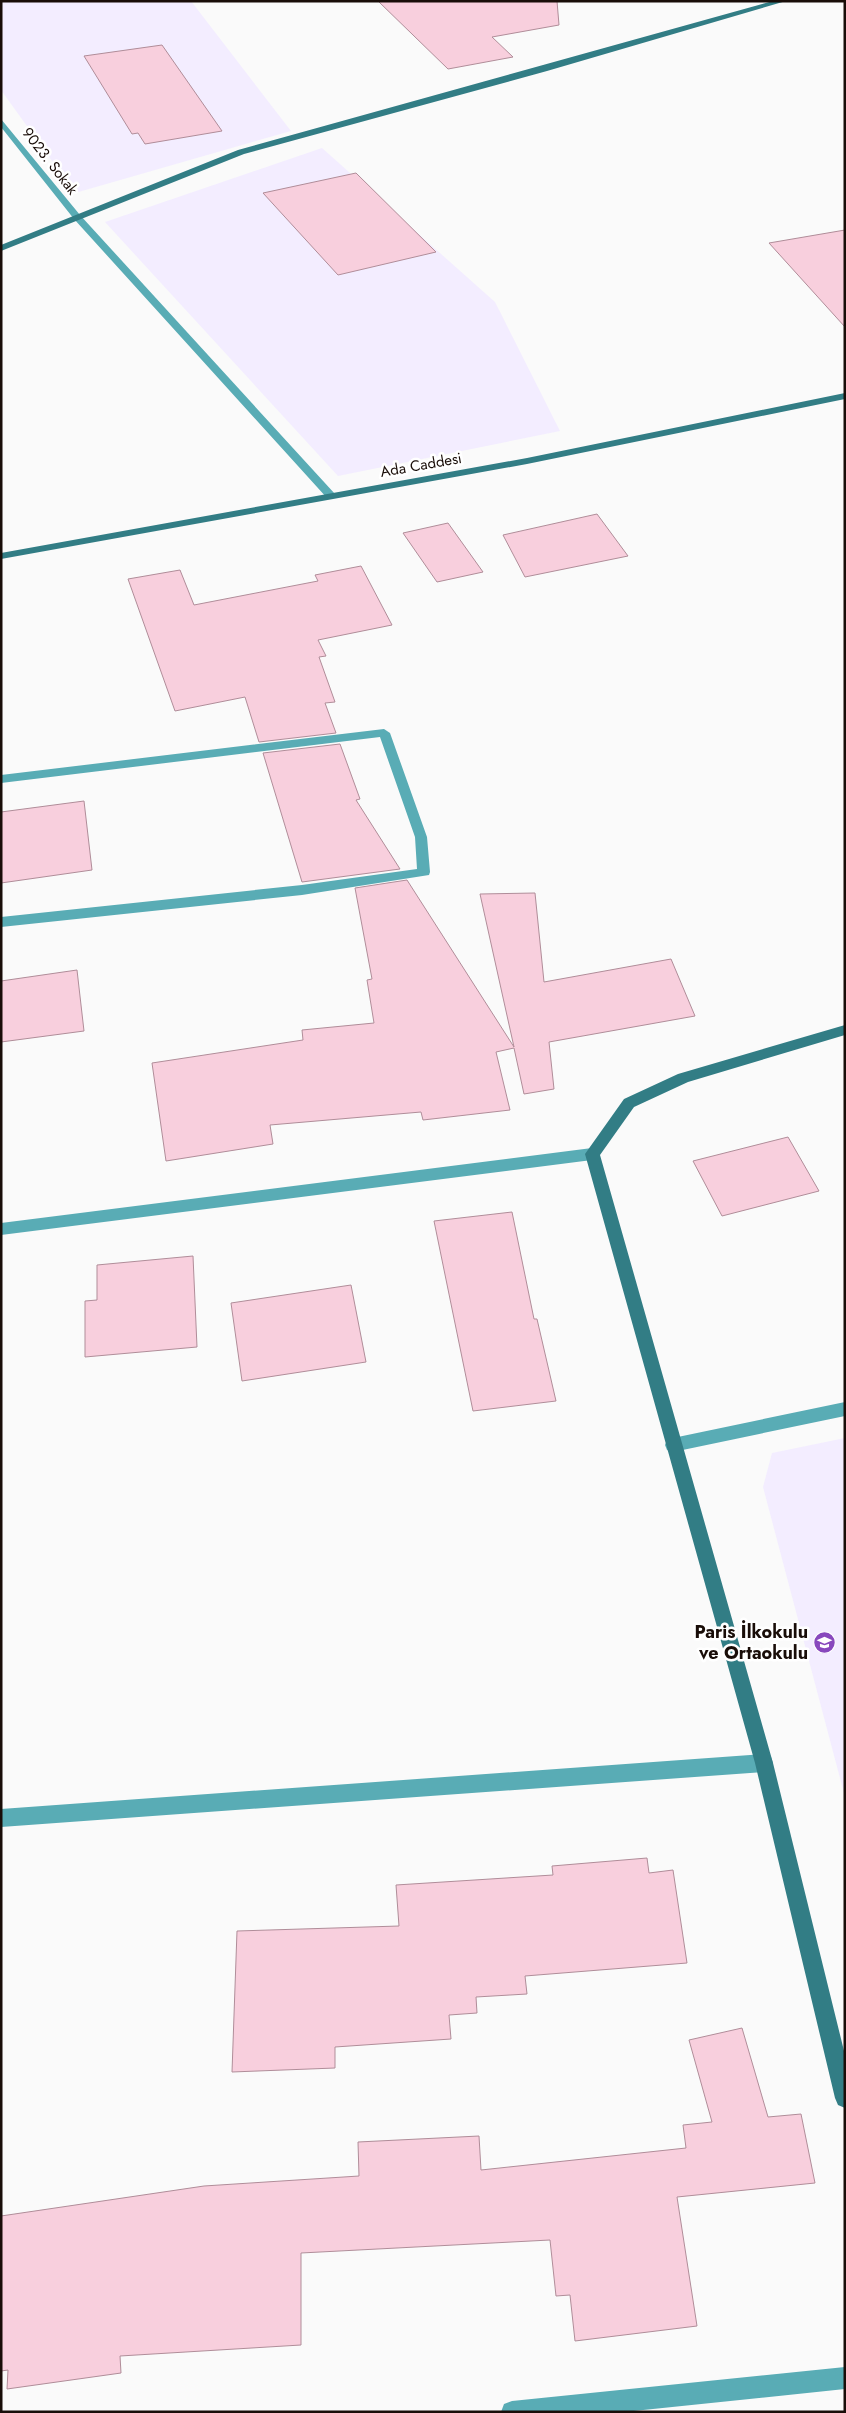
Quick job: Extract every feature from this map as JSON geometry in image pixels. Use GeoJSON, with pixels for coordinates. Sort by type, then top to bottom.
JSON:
{"type":"FeatureCollection","features":[{"type":"Feature","properties":{"kind":"main road"},"geometry":{"type":"LineString","coordinates":[[1,248],[241,152],[544,69],[782,1]]}},
{"type":"Feature","properties":{"kind":"main road","name":"Ada Caddesi"},"geometry":{"type":"LineString","coordinates":[[1,556],[537,459],[845,396]]}},
{"type":"Feature","properties":{"kind":"main road"},"geometry":{"type":"LineString","coordinates":[[845,1030],[683,1078],[629,1103],[592,1154],[764,1763],[845,2098]]}},
{"type":"Feature","properties":{"kind":"street","name":"9023. Sokak"},"geometry":{"type":"LineString","coordinates":[[1,121],[77,217],[331,496]]}},
{"type":"Feature","properties":{"kind":"street"},"geometry":{"type":"LineString","coordinates":[[1,779],[384,733],[421,837],[424,872],[302,890],[1,922]]}},
{"type":"Feature","properties":{"kind":"street"},"geometry":{"type":"LineString","coordinates":[[1,1229],[592,1154]]}},
{"type":"Feature","properties":{"kind":"street"},"geometry":{"type":"LineString","coordinates":[[673,1445],[845,1409]]}},
{"type":"Feature","properties":{"kind":"street"},"geometry":{"type":"LineString","coordinates":[[1,1818],[764,1763]]}},
{"type":"Feature","properties":{"kind":"street"},"geometry":{"type":"LineString","coordinates":[[512,2412],[845,2378]]}},
{"type":"Feature","properties":{"kind":"shaded area"},"geometry":{"type":"Polygon","coordinates":[[[1,1],[191,1],[291,131],[75,193],[1,90],[1,1]]]}},
{"type":"Feature","properties":{"kind":"shaded area"},"geometry":{"type":"Polygon","coordinates":[[[322,148],[495,302],[560,431],[338,476],[105,222],[322,148]]]}},
{"type":"Feature","properties":{"kind":"shaded area","name":"Paris İlkokulu ve Ortaokulu"},"geometry":{"type":"Polygon","coordinates":[[[845,1438],[845,1797],[763,1487],[772,1453],[845,1438]]]}},
{"type":"Feature","properties":{"kind":"building"},"geometry":{"type":"Polygon","coordinates":[[[378,1],[557,1],[559,25],[492,37],[513,57],[448,69],[378,1]]]}},
{"type":"Feature","properties":{"kind":"building"},"geometry":{"type":"Polygon","coordinates":[[[162,45],[222,131],[145,144],[138,133],[132,134],[84,56],[162,45]]]}},
{"type":"Feature","properties":{"kind":"building"},"geometry":{"type":"Polygon","coordinates":[[[356,173],[436,252],[338,275],[263,193],[356,173]]]}},
{"type":"Feature","properties":{"kind":"building"},"geometry":{"type":"Polygon","coordinates":[[[845,230],[845,327],[769,243],[845,230]]]}},
{"type":"Feature","properties":{"kind":"building"},"geometry":{"type":"Polygon","coordinates":[[[597,514],[628,556],[525,577],[503,535],[597,514]]]}},
{"type":"Feature","properties":{"kind":"building"},"geometry":{"type":"Polygon","coordinates":[[[448,523],[483,572],[437,582],[403,533],[448,523]]]}},
{"type":"Feature","properties":{"kind":"building"},"geometry":{"type":"Polygon","coordinates":[[[361,566],[392,625],[318,640],[326,656],[319,657],[335,702],[325,703],[336,733],[259,742],[245,697],[175,711],[128,579],[180,570],[194,605],[318,581],[315,575],[361,566]]]}},
{"type":"Feature","properties":{"kind":"building"},"geometry":{"type":"Polygon","coordinates":[[[340,744],[360,799],[356,800],[400,869],[302,882],[263,753],[340,744]]]}},
{"type":"Feature","properties":{"kind":"building"},"geometry":{"type":"Polygon","coordinates":[[[84,801],[92,870],[1,883],[1,812],[84,801]]]}},
{"type":"Feature","properties":{"kind":"building"},"geometry":{"type":"Polygon","coordinates":[[[407,880],[514,1047],[480,894],[535,893],[544,982],[671,959],[695,1016],[549,1042],[554,1089],[524,1094],[514,1048],[496,1052],[510,1110],[423,1120],[421,1112],[270,1125],[273,1144],[166,1161],[152,1063],[303,1040],[302,1030],[374,1023],[367,980],[372,979],[355,888],[407,880]]]}},
{"type":"Feature","properties":{"kind":"building"},"geometry":{"type":"Polygon","coordinates":[[[77,970],[84,1031],[1,1042],[1,981],[77,970]]]}},
{"type":"Feature","properties":{"kind":"building"},"geometry":{"type":"Polygon","coordinates":[[[788,1137],[819,1191],[722,1216],[693,1161],[788,1137]]]}},
{"type":"Feature","properties":{"kind":"building"},"geometry":{"type":"Polygon","coordinates":[[[512,1212],[534,1319],[537,1319],[556,1401],[473,1411],[434,1221],[512,1212]]]}},
{"type":"Feature","properties":{"kind":"building"},"geometry":{"type":"Polygon","coordinates":[[[193,1256],[197,1347],[85,1357],[85,1301],[97,1300],[97,1265],[193,1256]]]}},
{"type":"Feature","properties":{"kind":"building"},"geometry":{"type":"Polygon","coordinates":[[[351,1285],[366,1362],[242,1381],[231,1303],[351,1285]]]}},
{"type":"Feature","properties":{"kind":"building"},"geometry":{"type":"Polygon","coordinates":[[[647,1858],[649,1873],[673,1870],[687,1963],[525,1976],[527,1994],[476,1997],[477,2013],[449,2015],[451,2039],[335,2047],[335,2068],[232,2072],[237,1931],[399,1926],[396,1885],[553,1875],[552,1866],[647,1858]]]}},
{"type":"Feature","properties":{"kind":"building"},"geometry":{"type":"Polygon","coordinates":[[[742,2028],[768,2117],[801,2114],[815,2183],[677,2197],[697,2326],[575,2341],[570,2295],[556,2296],[550,2240],[301,2253],[301,2345],[120,2356],[121,2373],[7,2389],[8,2370],[1,2371],[1,2216],[204,2186],[359,2176],[358,2142],[479,2136],[481,2170],[686,2148],[683,2125],[712,2122],[689,2040],[742,2028]]]}},
{"type":"Feature","properties":{"kind":"place","name":"Paris İlkokulu ve Ortaokulu"},"geometry":{"type":"Point","coordinates":[824,1642]}}]}
